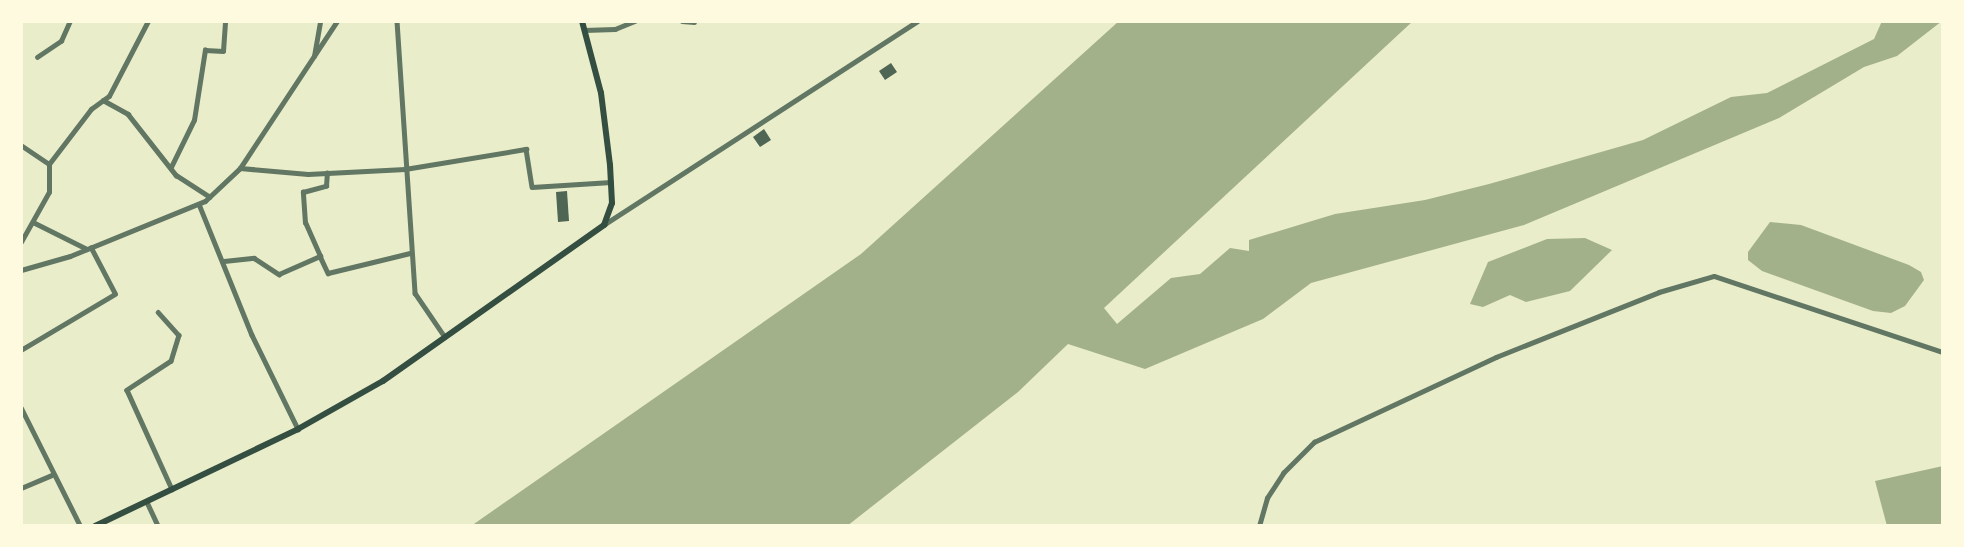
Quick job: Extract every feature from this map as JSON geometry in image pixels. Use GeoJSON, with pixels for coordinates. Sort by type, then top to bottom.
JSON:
{"type":"FeatureCollection","features":[{"type":"Feature","properties":{"kind":"main road"},"geometry":{"type":"LineString","coordinates":[[95,526],[298,429],[383,382],[604,225],[612,203],[611,182],[601,93],[582,21]]}},
{"type":"Feature","properties":{"kind":"street"},"geometry":{"type":"LineString","coordinates":[[37,57],[61,41],[70,21]]}},
{"type":"Feature","properties":{"kind":"street"},"geometry":{"type":"LineString","coordinates":[[21,242],[49,192],[49,164],[66,138],[103,100],[134,55],[147,21],[98,21]]}},
{"type":"Feature","properties":{"kind":"street"},"geometry":{"type":"LineString","coordinates":[[171,167],[194,120],[205,50],[223,51],[225,21]]}},
{"type":"Feature","properties":{"kind":"street"},"geometry":{"type":"LineString","coordinates":[[306,21],[335,21]]}},
{"type":"Feature","properties":{"kind":"street"},"geometry":{"type":"LineString","coordinates":[[21,270],[89,248],[200,204],[210,197],[240,168],[313,62],[335,21]]}},
{"type":"Feature","properties":{"kind":"street"},"geometry":{"type":"LineString","coordinates":[[397,21],[410,253],[415,293],[445,337]]}},
{"type":"Feature","properties":{"kind":"street"},"geometry":{"type":"LineString","coordinates":[[583,30],[615,29],[635,21]]}},
{"type":"Feature","properties":{"kind":"street"},"geometry":{"type":"LineString","coordinates":[[682,21],[694,22]]}},
{"type":"Feature","properties":{"kind":"street"},"geometry":{"type":"LineString","coordinates":[[604,225],[917,21]]}},
{"type":"Feature","properties":{"kind":"street"},"geometry":{"type":"LineString","coordinates":[[313,62],[319,22]]}},
{"type":"Feature","properties":{"kind":"street"},"geometry":{"type":"LineString","coordinates":[[103,100],[128,114],[171,167],[210,197]]}},
{"type":"Feature","properties":{"kind":"street"},"geometry":{"type":"LineString","coordinates":[[21,145],[49,164]]}},
{"type":"Feature","properties":{"kind":"street"},"geometry":{"type":"LineString","coordinates":[[240,168],[327,173],[405,169],[526,149],[532,187],[611,182]]}},
{"type":"Feature","properties":{"kind":"street"},"geometry":{"type":"LineString","coordinates":[[327,173],[326,186],[303,192],[305,223],[328,273],[410,253]]}},
{"type":"Feature","properties":{"kind":"street"},"geometry":{"type":"LineString","coordinates":[[200,204],[252,335],[298,429]]}},
{"type":"Feature","properties":{"kind":"street"},"geometry":{"type":"LineString","coordinates":[[21,350],[115,294],[89,248],[33,222]]}},
{"type":"Feature","properties":{"kind":"street"},"geometry":{"type":"LineString","coordinates":[[224,261],[254,258],[279,274],[320,256]]}},
{"type":"Feature","properties":{"kind":"street"},"geometry":{"type":"LineString","coordinates":[[1259,526],[1268,498],[1283,473],[1314,442],[1496,357],[1659,292],[1714,276],[1943,352]]}},
{"type":"Feature","properties":{"kind":"street"},"geometry":{"type":"LineString","coordinates":[[158,312],[179,335],[171,361],[127,390],[172,489]]}},
{"type":"Feature","properties":{"kind":"street"},"geometry":{"type":"LineString","coordinates":[[21,408],[51,475],[80,526]]}},
{"type":"Feature","properties":{"kind":"street"},"geometry":{"type":"LineString","coordinates":[[21,488],[51,475]]}},
{"type":"Feature","properties":{"kind":"street"},"geometry":{"type":"LineString","coordinates":[[146,502],[158,526]]}},
{"type":"Feature","properties":{"kind":"shaded area"},"geometry":{"type":"Polygon","coordinates":[[[1119,21],[1413,21],[1104,308],[1117,324],[1171,278],[1200,274],[1230,248],[1249,251],[1249,240],[1335,214],[1425,200],[1489,184],[1643,140],[1731,97],[1767,93],[1874,39],[1882,21],[1942,21],[1897,56],[1864,67],[1779,118],[1524,225],[1311,283],[1263,319],[1145,369],[1068,344],[1018,392],[847,526],[471,526],[861,254],[1119,21]]]}},
{"type":"Feature","properties":{"kind":"shaded area"},"geometry":{"type":"Polygon","coordinates":[[[1770,222],[1801,225],[1909,265],[1921,272],[1924,280],[1905,306],[1891,313],[1873,311],[1762,271],[1748,260],[1748,252],[1770,222]]]}},
{"type":"Feature","properties":{"kind":"shaded area"},"geometry":{"type":"Polygon","coordinates":[[[1585,238],[1612,250],[1570,291],[1526,302],[1510,295],[1483,307],[1470,304],[1488,262],[1547,239],[1585,238]]]}},
{"type":"Feature","properties":{"kind":"shaded area"},"geometry":{"type":"Polygon","coordinates":[[[1943,466],[1943,526],[1887,526],[1875,481],[1943,466]]]}},
{"type":"Feature","properties":{"kind":"building"},"geometry":{"type":"Polygon","coordinates":[[[891,63],[897,72],[885,80],[879,71],[891,63]]]}},
{"type":"Feature","properties":{"kind":"building"},"geometry":{"type":"Polygon","coordinates":[[[764,129],[771,140],[760,147],[753,137],[764,129]]]}},
{"type":"Feature","properties":{"kind":"building"},"geometry":{"type":"Polygon","coordinates":[[[567,191],[569,221],[558,222],[556,192],[567,191]]]}}]}
